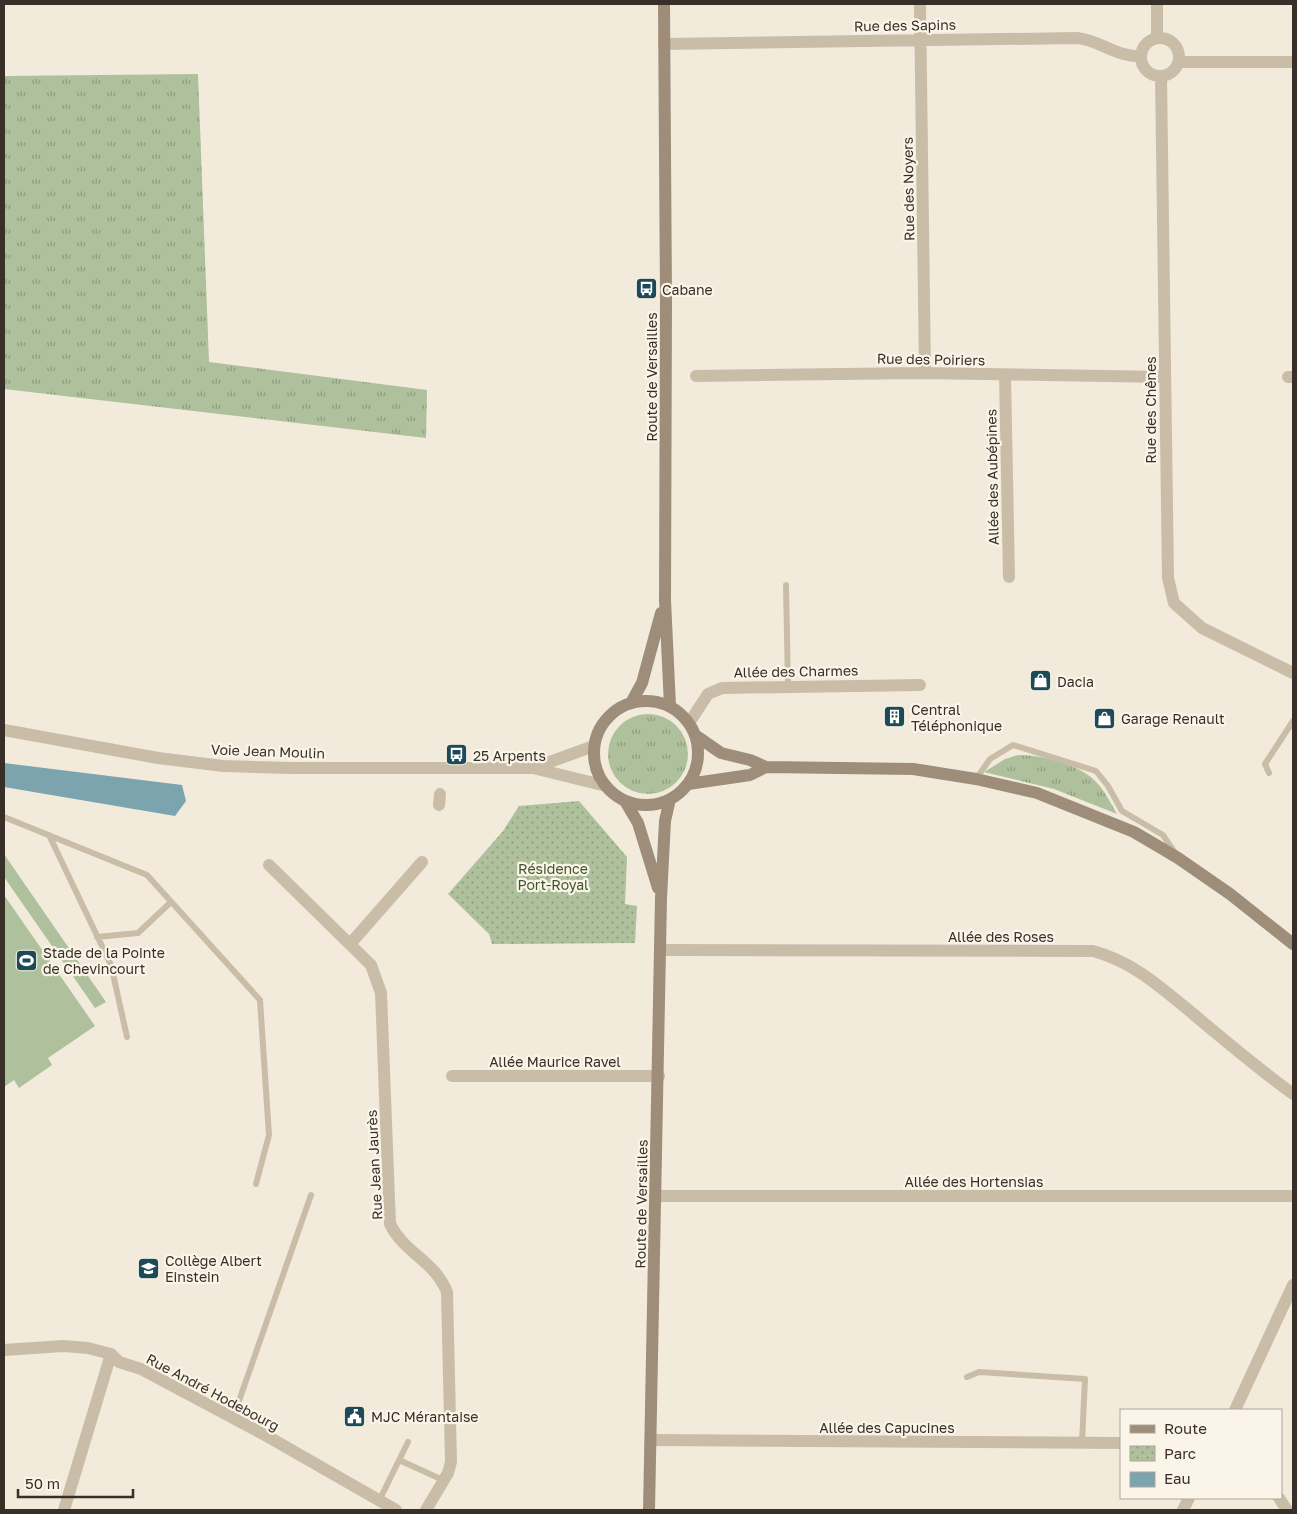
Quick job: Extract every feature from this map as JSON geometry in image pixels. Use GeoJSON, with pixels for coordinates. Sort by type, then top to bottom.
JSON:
{"type":"FeatureCollection","features":[{"type":"Feature","properties":{"kind":"main road","name":"Route de Versailles"},"geometry":{"type":"LineString","coordinates":[[664,4],[665,600],[670,706]]}},
{"type":"Feature","properties":{"kind":"main road","name":"Route de Versailles"},"geometry":{"type":"LineString","coordinates":[[631,703],[642,683],[665,600]]}},
{"type":"Feature","properties":{"kind":"main road"},"geometry":{"type":"LineString","coordinates":[[652,701],[670,706],[689,723],[695,735],[698,749],[696,768],[688,784],[670,799],[654,804],[639,804],[625,801],[606,786],[599,776],[594,746],[598,734],[606,719],[618,709],[631,703],[652,701]]}},
{"type":"Feature","properties":{"kind":"main road"},"geometry":{"type":"LineString","coordinates":[[695,735],[721,753],[750,760],[766,768]]}},
{"type":"Feature","properties":{"kind":"main road"},"geometry":{"type":"LineString","coordinates":[[688,784],[750,775],[766,768],[913,769],[976,779],[1037,793],[1134,832],[1178,858],[1230,894],[1293,944]]}},
{"type":"Feature","properties":{"kind":"main road","name":"Route de Versailles"},"geometry":{"type":"LineString","coordinates":[[649,1510],[652,1440],[661,898],[665,821],[670,799]]}},
{"type":"Feature","properties":{"kind":"main road","name":"Route de Versailles"},"geometry":{"type":"LineString","coordinates":[[625,801],[638,824],[661,898]]}},
{"type":"Feature","properties":{"kind":"street","name":"Rue des Noyers"},"geometry":{"type":"LineString","coordinates":[[920,4],[925,373]]}},
{"type":"Feature","properties":{"kind":"street"},"geometry":{"type":"LineString","coordinates":[[1157,4],[1157,38]]}},
{"type":"Feature","properties":{"kind":"street","name":"Rue des Sapins"},"geometry":{"type":"LineString","coordinates":[[664,44],[1077,38],[1091,39],[1127,57],[1141,56]]}},
{"type":"Feature","properties":{"kind":"street"},"geometry":{"type":"LineString","coordinates":[[1157,38],[1169,40],[1178,49],[1179,62],[1173,72],[1162,76],[1149,73],[1142,62],[1141,56],[1146,44],[1157,38]]}},
{"type":"Feature","properties":{"kind":"street"},"geometry":{"type":"LineString","coordinates":[[1179,62],[1293,62]]}},
{"type":"Feature","properties":{"kind":"street","name":"Rue des Chênes"},"geometry":{"type":"LineString","coordinates":[[1162,76],[1168,578],[1174,603],[1202,628],[1293,673]]}},
{"type":"Feature","properties":{"kind":"street","name":"Rue des Poiriers"},"geometry":{"type":"LineString","coordinates":[[696,376],[925,373],[1165,377]]}},
{"type":"Feature","properties":{"kind":"street","name":"Allée des Aubépines"},"geometry":{"type":"LineString","coordinates":[[1005,375],[1008,577]]}},
{"type":"Feature","properties":{"kind":"street","name":"Allée des Charmes"},"geometry":{"type":"LineString","coordinates":[[689,723],[708,694],[722,688],[920,685]]}},
{"type":"Feature","properties":{"kind":"street","name":"Voie Jean Moulin"},"geometry":{"type":"LineString","coordinates":[[4,730],[158,758],[223,766],[291,768],[533,768],[606,786]]}},
{"type":"Feature","properties":{"kind":"street","name":"Voie Jean Moulin"},"geometry":{"type":"LineString","coordinates":[[533,768],[594,746]]}},
{"type":"Feature","properties":{"kind":"street"},"geometry":{"type":"LineString","coordinates":[[351,943],[422,862]]}},
{"type":"Feature","properties":{"kind":"street","name":"Rue Jean Jaurès"},"geometry":{"type":"LineString","coordinates":[[269,865],[351,943],[371,965],[381,993],[390,1224],[398,1238],[432,1267],[442,1279],[447,1292],[451,1462],[426,1510]]}},
{"type":"Feature","properties":{"kind":"street","name":"Allée des Roses"},"geometry":{"type":"LineString","coordinates":[[661,950],[1093,951],[1118,960],[1146,974],[1267,1076],[1293,1094]]}},
{"type":"Feature","properties":{"kind":"street","name":"Allée Maurice Ravel"},"geometry":{"type":"LineString","coordinates":[[452,1076],[659,1076]]}},
{"type":"Feature","properties":{"kind":"street","name":"Allée des Hortensias"},"geometry":{"type":"LineString","coordinates":[[655,1196],[1293,1196]]}},
{"type":"Feature","properties":{"kind":"street"},"geometry":{"type":"LineString","coordinates":[[1234,1409],[1293,1285]]}},
{"type":"Feature","properties":{"kind":"street","name":"Rue André Hodebourg"},"geometry":{"type":"LineString","coordinates":[[4,1350],[63,1346],[88,1348],[111,1354],[119,1362],[141,1369],[233,1418],[396,1510]]}},
{"type":"Feature","properties":{"kind":"street"},"geometry":{"type":"LineString","coordinates":[[64,1510],[111,1354]]}},
{"type":"Feature","properties":{"kind":"street","name":"Allée des Capucines"},"geometry":{"type":"LineString","coordinates":[[652,1440],[1120,1443]]}},
{"type":"Feature","properties":{"kind":"street"},"geometry":{"type":"LineString","coordinates":[[1182,1510],[1188,1499]]}},
{"type":"Feature","properties":{"kind":"street"},"geometry":{"type":"LineString","coordinates":[[1280,1499],[1287,1510]]}},
{"type":"Feature","properties":{"kind":"lane"},"geometry":{"type":"LineString","coordinates":[[786,585],[788,686]]}},
{"type":"Feature","properties":{"kind":"lane"},"geometry":{"type":"LineString","coordinates":[[1269,772],[1265,764],[1293,721]]}},
{"type":"Feature","properties":{"kind":"lane"},"geometry":{"type":"LineString","coordinates":[[976,779],[990,759],[1013,745],[1096,771],[1108,786],[1122,811],[1162,835],[1178,858]]}},
{"type":"Feature","properties":{"kind":"lane"},"geometry":{"type":"LineString","coordinates":[[4,817],[147,875],[260,1000],[269,1135],[256,1184]]}},
{"type":"Feature","properties":{"kind":"lane"},"geometry":{"type":"LineString","coordinates":[[48,835],[111,965],[128,1037]]}},
{"type":"Feature","properties":{"kind":"lane"},"geometry":{"type":"LineString","coordinates":[[97,937],[138,934],[171,902]]}},
{"type":"Feature","properties":{"kind":"lane"},"geometry":{"type":"LineString","coordinates":[[233,1418],[311,1195]]}},
{"type":"Feature","properties":{"kind":"lane"},"geometry":{"type":"LineString","coordinates":[[967,1377],[979,1372],[1085,1379],[1084,1421],[1080,1429],[1082,1443]]}},
{"type":"Feature","properties":{"kind":"lane"},"geometry":{"type":"LineString","coordinates":[[379,1501],[408,1442]]}},
{"type":"Feature","properties":{"kind":"lane"},"geometry":{"type":"LineString","coordinates":[[400,1460],[443,1480]]}},
{"type":"Feature","properties":{"kind":"green space"},"geometry":{"type":"Polygon","coordinates":[[[198,74],[209,362],[427,390],[426,438],[4,389],[4,76],[198,74]]]}},
{"type":"Feature","properties":{"kind":"green space"},"geometry":{"type":"Polygon","coordinates":[[[648,714],[663,717],[676,726],[685,739],[688,754],[685,769],[676,782],[663,791],[648,794],[633,791],[620,782],[611,769],[608,754],[611,739],[620,726],[633,717],[648,714]]]}},
{"type":"Feature","properties":{"kind":"green space"},"geometry":{"type":"Polygon","coordinates":[[[1018,755],[1037,756],[1057,761],[1085,773],[1100,786],[1117,814],[1054,789],[984,772],[1005,759],[1018,755]]]}},
{"type":"Feature","properties":{"kind":"green space","name":"Résidence Port-Royal"},"geometry":{"type":"Polygon","coordinates":[[[579,801],[627,857],[625,904],[637,906],[635,943],[492,944],[489,934],[448,894],[503,831],[519,806],[579,801]]]}},
{"type":"Feature","properties":{"kind":"green space"},"geometry":{"type":"Polygon","coordinates":[[[4,854],[106,1002],[95,1008],[4,877],[4,854]]]}},
{"type":"Feature","properties":{"kind":"green space","name":"Stade de la Pointe de Chevincourt"},"geometry":{"type":"Polygon","coordinates":[[[4,895],[95,1026],[48,1058],[52,1065],[19,1088],[14,1080],[4,1087],[4,895]]]}},
{"type":"Feature","properties":{"kind":"water"},"geometry":{"type":"Polygon","coordinates":[[[4,763],[182,785],[186,801],[175,816],[4,787],[4,763]]]}},
{"type":"Feature","properties":{"kind":"place","name":"Cabane"},"geometry":{"type":"Point","coordinates":[646,289]}},
{"type":"Feature","properties":{"kind":"place","name":"Dacia"},"geometry":{"type":"Point","coordinates":[1041,681]}},
{"type":"Feature","properties":{"kind":"place","name":"Central Téléphonique"},"geometry":{"type":"Point","coordinates":[895,717]}},
{"type":"Feature","properties":{"kind":"place","name":"Garage Renault"},"geometry":{"type":"Point","coordinates":[1105,718]}},
{"type":"Feature","properties":{"kind":"place","name":"25 Arpents"},"geometry":{"type":"Point","coordinates":[457,755]}},
{"type":"Feature","properties":{"kind":"place","name":"Stade de la Pointe de Chevincourt"},"geometry":{"type":"Point","coordinates":[27,960]}},
{"type":"Feature","properties":{"kind":"place","name":"Collège Albert Einstein"},"geometry":{"type":"Point","coordinates":[149,1268]}},
{"type":"Feature","properties":{"kind":"place","name":"MJC Mérantaise"},"geometry":{"type":"Point","coordinates":[355,1416]}}]}
